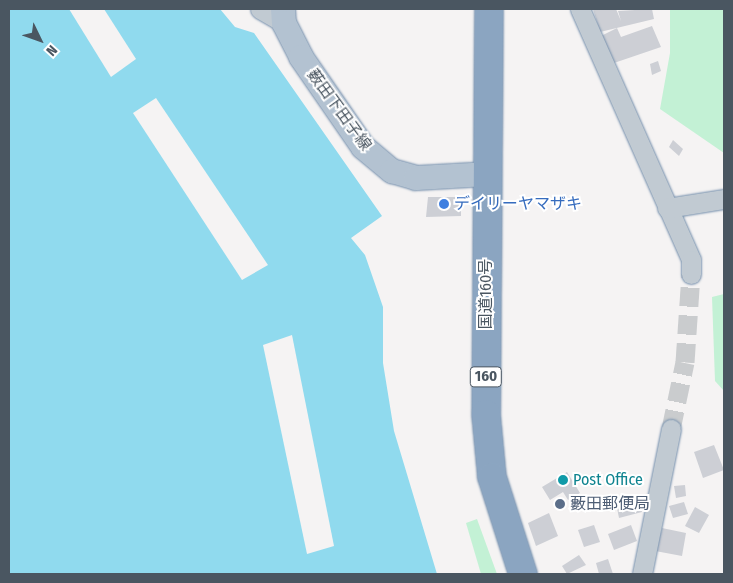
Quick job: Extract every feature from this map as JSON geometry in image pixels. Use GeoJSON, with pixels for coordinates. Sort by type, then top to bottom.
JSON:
{"type":"FeatureCollection","features":[{"type":"Feature","properties":{"kind":"highway","name":"国道160号"},"geometry":{"type":"LineString","coordinates":[[489,9],[486,414],[492,477],[523,574]]}},
{"type":"Feature","properties":{"kind":"main road","name":"薮田下田子線"},"geometry":{"type":"LineString","coordinates":[[283,16],[300,57],[363,147],[392,171],[416,178],[487,174]]}},
{"type":"Feature","properties":{"kind":"street"},"geometry":{"type":"LineString","coordinates":[[260,9],[283,16]]}},
{"type":"Feature","properties":{"kind":"street"},"geometry":{"type":"LineString","coordinates":[[580,9],[690,260],[691,274]]}},
{"type":"Feature","properties":{"kind":"street"},"geometry":{"type":"LineString","coordinates":[[667,208],[724,199]]}},
{"type":"Feature","properties":{"kind":"street"},"geometry":{"type":"LineString","coordinates":[[642,574],[672,429]]}},
{"type":"Feature","properties":{"kind":"green space"},"geometry":{"type":"Polygon","coordinates":[[[670,9],[724,9],[724,153],[660,109],[670,53],[670,9]]]}},
{"type":"Feature","properties":{"kind":"green space"},"geometry":{"type":"Polygon","coordinates":[[[724,294],[724,391],[715,381],[712,297],[724,294]]]}},
{"type":"Feature","properties":{"kind":"green space"},"geometry":{"type":"Polygon","coordinates":[[[477,519],[497,574],[481,574],[466,523],[477,519]]]}},
{"type":"Feature","properties":{"kind":"water"},"geometry":{"type":"Polygon","coordinates":[[[9,9],[220,9],[235,27],[254,33],[382,216],[351,238],[365,255],[383,307],[383,363],[394,431],[437,574],[9,574],[9,9]]]}},
{"type":"Feature","properties":{"kind":"pier"},"geometry":{"type":"Polygon","coordinates":[[[69,9],[104,9],[136,59],[111,77],[69,9]]]}},
{"type":"Feature","properties":{"kind":"pier"},"geometry":{"type":"Polygon","coordinates":[[[156,98],[268,265],[242,280],[133,113],[156,98]]]}},
{"type":"Feature","properties":{"kind":"pier"},"geometry":{"type":"Polygon","coordinates":[[[292,335],[334,546],[307,554],[263,345],[292,335]]]}},
{"type":"Feature","properties":{"kind":"building"},"geometry":{"type":"Polygon","coordinates":[[[593,9],[616,9],[621,21],[618,11],[652,9],[654,19],[600,32],[593,9]]]}},
{"type":"Feature","properties":{"kind":"building"},"geometry":{"type":"Polygon","coordinates":[[[652,26],[661,47],[614,63],[601,36],[617,28],[621,37],[652,26]]]}},
{"type":"Feature","properties":{"kind":"building"},"geometry":{"type":"Polygon","coordinates":[[[658,61],[661,71],[652,75],[650,64],[658,61]]]}},
{"type":"Feature","properties":{"kind":"building"},"geometry":{"type":"Polygon","coordinates":[[[673,140],[683,149],[679,156],[669,147],[673,140]]]}},
{"type":"Feature","properties":{"kind":"building"},"geometry":{"type":"Polygon","coordinates":[[[428,197],[461,197],[461,216],[426,217],[428,197]]]}},
{"type":"Feature","properties":{"kind":"building"},"geometry":{"type":"Polygon","coordinates":[[[714,445],[724,470],[703,478],[694,452],[714,445]]]}},
{"type":"Feature","properties":{"kind":"building","name":"Post Office"},"geometry":{"type":"Polygon","coordinates":[[[567,472],[580,493],[568,500],[563,492],[550,500],[542,487],[567,472]]]}},
{"type":"Feature","properties":{"kind":"building"},"geometry":{"type":"Polygon","coordinates":[[[685,485],[686,496],[676,498],[674,486],[685,485]]]}},
{"type":"Feature","properties":{"kind":"building"},"geometry":{"type":"Polygon","coordinates":[[[638,497],[642,512],[619,518],[616,503],[638,497]]]}},
{"type":"Feature","properties":{"kind":"building"},"geometry":{"type":"Polygon","coordinates":[[[684,502],[688,514],[673,518],[669,506],[684,502]]]}},
{"type":"Feature","properties":{"kind":"building"},"geometry":{"type":"Polygon","coordinates":[[[695,507],[709,515],[699,533],[685,526],[695,507]]]}},
{"type":"Feature","properties":{"kind":"building"},"geometry":{"type":"Polygon","coordinates":[[[549,513],[558,536],[536,546],[528,523],[549,513]]]}},
{"type":"Feature","properties":{"kind":"building"},"geometry":{"type":"Polygon","coordinates":[[[594,525],[600,542],[584,547],[578,530],[594,525]]]}},
{"type":"Feature","properties":{"kind":"building"},"geometry":{"type":"Polygon","coordinates":[[[631,525],[637,541],[614,550],[608,534],[631,525]]]}},
{"type":"Feature","properties":{"kind":"building"},"geometry":{"type":"Polygon","coordinates":[[[662,528],[686,533],[682,556],[650,550],[653,532],[661,533],[662,528]]]}},
{"type":"Feature","properties":{"kind":"building"},"geometry":{"type":"Polygon","coordinates":[[[579,555],[586,565],[567,574],[562,566],[579,555]]]}},
{"type":"Feature","properties":{"kind":"building"},"geometry":{"type":"Polygon","coordinates":[[[608,559],[613,574],[599,574],[596,563],[608,559]]]}},
{"type":"Feature","properties":{"kind":"tunnel"},"geometry":{"type":"LineString","coordinates":[[671,429],[685,362],[691,274]]}},
{"type":"Feature","properties":{"kind":"place","name":"デイリーヤマザキ"},"geometry":{"type":"Point","coordinates":[444,204]}},
{"type":"Feature","properties":{"kind":"place","name":"Post Office"},"geometry":{"type":"Point","coordinates":[563,480]}},
{"type":"Feature","properties":{"kind":"place","name":"藪田郵便局"},"geometry":{"type":"Point","coordinates":[560,504]}}]}
